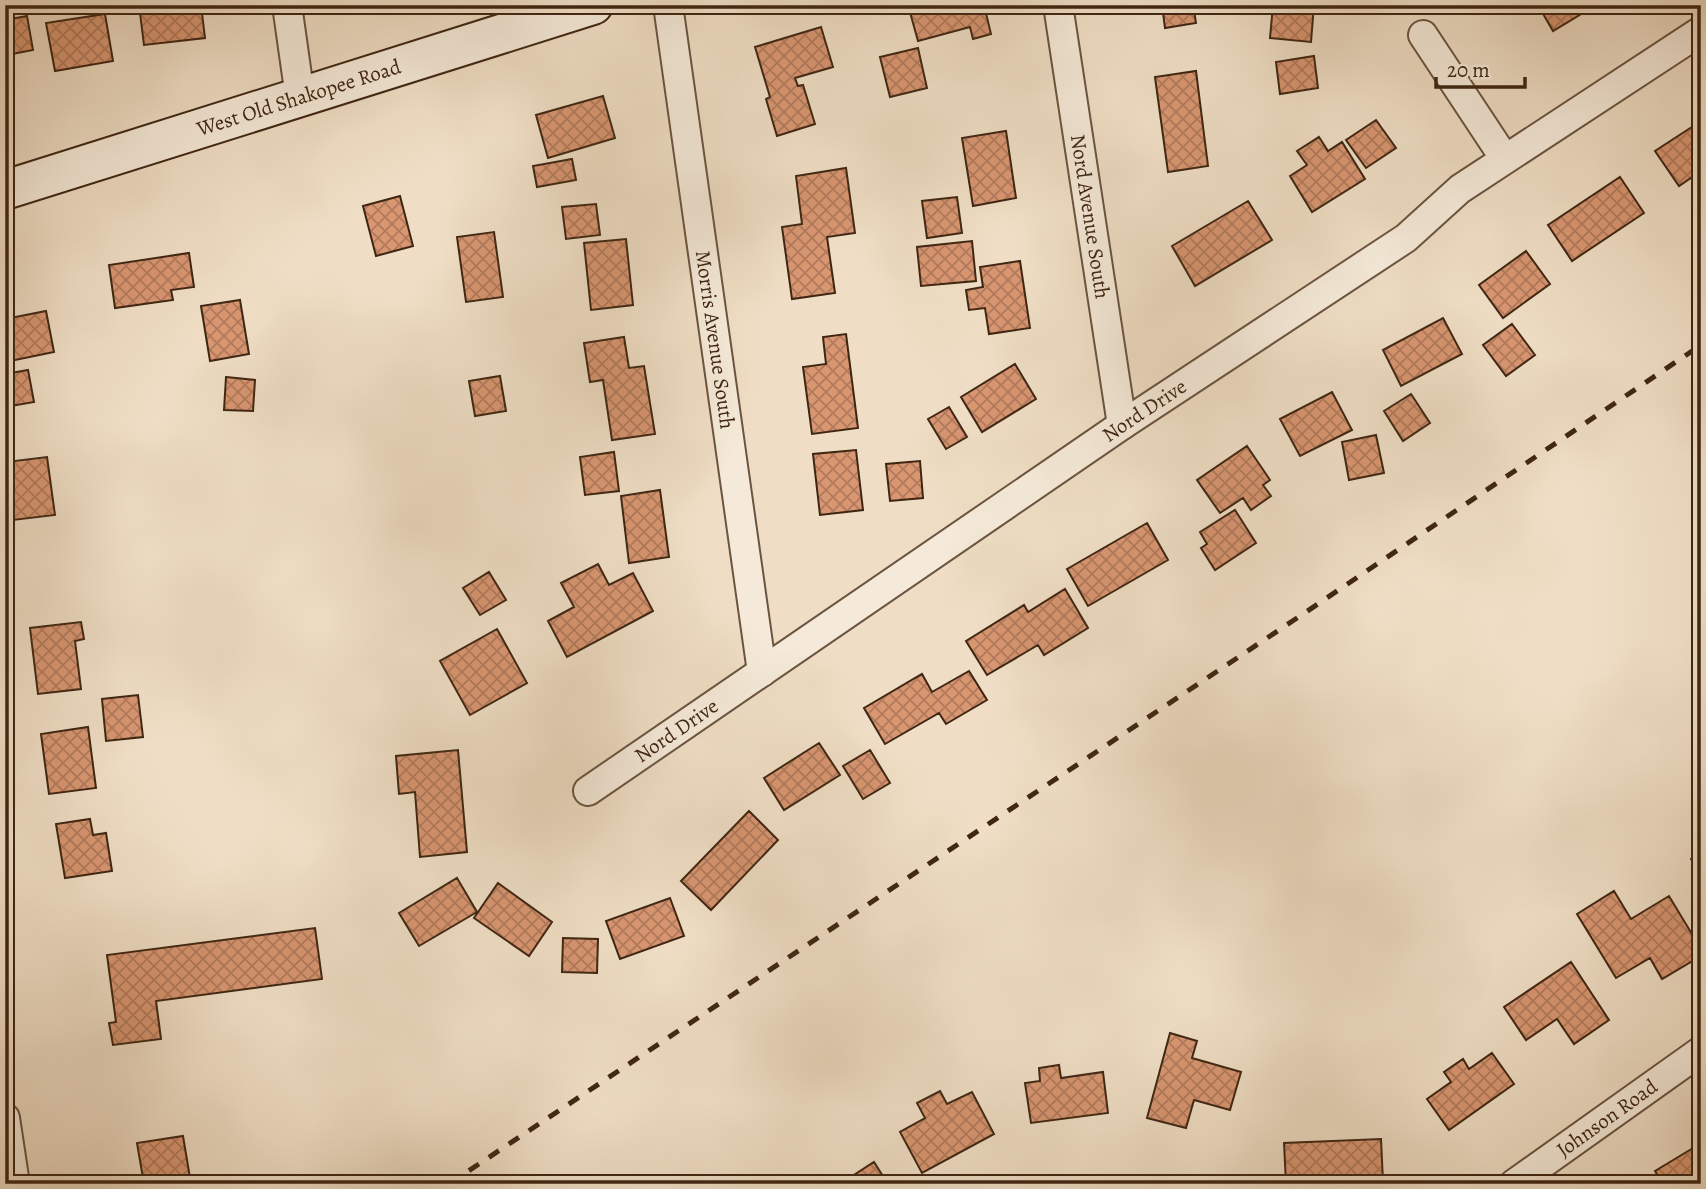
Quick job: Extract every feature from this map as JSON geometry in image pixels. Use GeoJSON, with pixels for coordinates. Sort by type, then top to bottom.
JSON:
{"type":"FeatureCollection","features":[{"type":"Feature","properties":{"kind":"main road","name":"West Old Shakopee Road"},"geometry":{"type":"LineString","coordinates":[[5,190],[593,5]]}},
{"type":"Feature","properties":{"kind":"street"},"geometry":{"type":"LineString","coordinates":[[287,5],[300,97]]}},
{"type":"Feature","properties":{"kind":"street","name":"Morris Avenue South"},"geometry":{"type":"LineString","coordinates":[[668,5],[762,672]]}},
{"type":"Feature","properties":{"kind":"street","name":"Nord Avenue South"},"geometry":{"type":"LineString","coordinates":[[1058,5],[1122,425]]}},
{"type":"Feature","properties":{"kind":"street","name":"Nord Drive"},"geometry":{"type":"LineString","coordinates":[[588,791],[1122,425],[1406,238],[1460,189],[1701,31]]}},
{"type":"Feature","properties":{"kind":"street"},"geometry":{"type":"LineString","coordinates":[[1423,36],[1506,159]]}},
{"type":"Feature","properties":{"kind":"street","name":"Johnson Road"},"geometry":{"type":"LineString","coordinates":[[1514,1184],[1701,1051]]}},
{"type":"Feature","properties":{"kind":"street"},"geometry":{"type":"LineString","coordinates":[[5,1118],[15,1184]]}},
{"type":"Feature","properties":{"kind":"building"},"geometry":{"type":"Polygon","coordinates":[[[139,5],[201,5],[205,38],[144,45],[139,5]]]}},
{"type":"Feature","properties":{"kind":"building"},"geometry":{"type":"Polygon","coordinates":[[[908,5],[984,5],[991,34],[973,39],[970,27],[918,41],[908,5]]]}},
{"type":"Feature","properties":{"kind":"building"},"geometry":{"type":"Polygon","coordinates":[[[1162,5],[1193,5],[1196,23],[1165,28],[1162,5]]]}},
{"type":"Feature","properties":{"kind":"building"},"geometry":{"type":"Polygon","coordinates":[[[1273,5],[1314,5],[1311,42],[1270,38],[1273,5]]]}},
{"type":"Feature","properties":{"kind":"building"},"geometry":{"type":"Polygon","coordinates":[[[1538,5],[1596,5],[1553,31],[1538,5]]]}},
{"type":"Feature","properties":{"kind":"building"},"geometry":{"type":"Polygon","coordinates":[[[105,14],[113,61],[55,71],[46,23],[105,14]]]}},
{"type":"Feature","properties":{"kind":"building"},"geometry":{"type":"Polygon","coordinates":[[[27,16],[33,50],[7,55],[5,20],[27,16]]]}},
{"type":"Feature","properties":{"kind":"building"},"geometry":{"type":"Polygon","coordinates":[[[821,27],[833,67],[795,78],[798,86],[803,85],[815,124],[777,136],[766,99],[770,97],[755,47],[821,27]]]}},
{"type":"Feature","properties":{"kind":"building"},"geometry":{"type":"Polygon","coordinates":[[[918,48],[927,88],[890,97],[880,57],[918,48]]]}},
{"type":"Feature","properties":{"kind":"building"},"geometry":{"type":"Polygon","coordinates":[[[1314,56],[1318,88],[1280,94],[1276,62],[1314,56]]]}},
{"type":"Feature","properties":{"kind":"building"},"geometry":{"type":"Polygon","coordinates":[[[1196,71],[1208,166],[1168,172],[1155,77],[1196,71]]]}},
{"type":"Feature","properties":{"kind":"building"},"geometry":{"type":"Polygon","coordinates":[[[603,96],[615,138],[548,158],[536,115],[603,96]]]}},
{"type":"Feature","properties":{"kind":"building"},"geometry":{"type":"Polygon","coordinates":[[[1376,120],[1396,148],[1366,168],[1346,140],[1376,120]]]}},
{"type":"Feature","properties":{"kind":"building"},"geometry":{"type":"Polygon","coordinates":[[[1701,121],[1701,171],[1679,186],[1655,151],[1701,121]]]}},
{"type":"Feature","properties":{"kind":"building"},"geometry":{"type":"Polygon","coordinates":[[[1006,131],[1016,198],[973,206],[962,138],[1006,131]]]}},
{"type":"Feature","properties":{"kind":"building"},"geometry":{"type":"Polygon","coordinates":[[[1319,137],[1328,151],[1342,142],[1365,179],[1312,212],[1290,176],[1307,165],[1297,151],[1319,137]]]}},
{"type":"Feature","properties":{"kind":"building"},"geometry":{"type":"Polygon","coordinates":[[[572,159],[576,180],[537,187],[533,166],[572,159]]]}},
{"type":"Feature","properties":{"kind":"building"},"geometry":{"type":"Polygon","coordinates":[[[846,168],[855,233],[827,237],[835,293],[792,299],[782,227],[802,224],[796,176],[846,168]]]}},
{"type":"Feature","properties":{"kind":"building"},"geometry":{"type":"Polygon","coordinates":[[[1620,177],[1644,213],[1572,261],[1548,225],[1620,177]]]}},
{"type":"Feature","properties":{"kind":"building"},"geometry":{"type":"Polygon","coordinates":[[[400,196],[413,246],[376,256],[363,206],[400,196]]]}},
{"type":"Feature","properties":{"kind":"building"},"geometry":{"type":"Polygon","coordinates":[[[957,197],[962,233],[927,238],[922,201],[957,197]]]}},
{"type":"Feature","properties":{"kind":"building"},"geometry":{"type":"Polygon","coordinates":[[[1248,201],[1272,240],[1195,286],[1172,246],[1248,201]]]}},
{"type":"Feature","properties":{"kind":"building"},"geometry":{"type":"Polygon","coordinates":[[[596,204],[600,235],[566,239],[562,207],[596,204]]]}},
{"type":"Feature","properties":{"kind":"building"},"geometry":{"type":"Polygon","coordinates":[[[494,232],[503,297],[466,302],[457,237],[494,232]]]}},
{"type":"Feature","properties":{"kind":"building"},"geometry":{"type":"Polygon","coordinates":[[[626,239],[633,305],[591,310],[584,243],[626,239]]]}},
{"type":"Feature","properties":{"kind":"building"},"geometry":{"type":"Polygon","coordinates":[[[972,241],[976,281],[921,286],[917,247],[972,241]]]}},
{"type":"Feature","properties":{"kind":"building"},"geometry":{"type":"Polygon","coordinates":[[[1526,251],[1550,284],[1503,318],[1479,285],[1526,251]]]}},
{"type":"Feature","properties":{"kind":"building"},"geometry":{"type":"Polygon","coordinates":[[[189,253],[194,287],[171,290],[173,300],[115,308],[109,265],[189,253]]]}},
{"type":"Feature","properties":{"kind":"building"},"geometry":{"type":"Polygon","coordinates":[[[1020,261],[1030,328],[989,334],[985,308],[969,310],[966,290],[983,287],[980,267],[1020,261]]]}},
{"type":"Feature","properties":{"kind":"building"},"geometry":{"type":"Polygon","coordinates":[[[240,300],[249,354],[210,361],[201,306],[240,300]]]}},
{"type":"Feature","properties":{"kind":"building"},"geometry":{"type":"Polygon","coordinates":[[[46,311],[54,352],[5,362],[5,319],[46,311]]]}},
{"type":"Feature","properties":{"kind":"building"},"geometry":{"type":"Polygon","coordinates":[[[1443,318],[1462,354],[1401,386],[1383,350],[1443,318]]]}},
{"type":"Feature","properties":{"kind":"building"},"geometry":{"type":"Polygon","coordinates":[[[1512,324],[1535,355],[1506,376],[1483,345],[1512,324]]]}},
{"type":"Feature","properties":{"kind":"building"},"geometry":{"type":"Polygon","coordinates":[[[846,334],[858,428],[812,434],[803,367],[826,364],[823,337],[846,334]]]}},
{"type":"Feature","properties":{"kind":"building"},"geometry":{"type":"Polygon","coordinates":[[[624,337],[629,368],[644,366],[655,434],[612,440],[603,380],[590,382],[584,343],[624,337]]]}},
{"type":"Feature","properties":{"kind":"building"},"geometry":{"type":"Polygon","coordinates":[[[1015,364],[1036,399],[982,432],[961,397],[1015,364]]]}},
{"type":"Feature","properties":{"kind":"building"},"geometry":{"type":"Polygon","coordinates":[[[28,370],[34,402],[5,407],[5,374],[28,370]]]}},
{"type":"Feature","properties":{"kind":"building"},"geometry":{"type":"Polygon","coordinates":[[[500,376],[506,411],[475,416],[469,381],[500,376]]]}},
{"type":"Feature","properties":{"kind":"building"},"geometry":{"type":"Polygon","coordinates":[[[226,377],[255,380],[253,411],[224,410],[226,377]]]}},
{"type":"Feature","properties":{"kind":"building"},"geometry":{"type":"Polygon","coordinates":[[[1332,392],[1352,430],[1300,456],[1280,419],[1332,392]]]}},
{"type":"Feature","properties":{"kind":"building"},"geometry":{"type":"Polygon","coordinates":[[[1411,394],[1430,423],[1403,441],[1384,411],[1411,394]]]}},
{"type":"Feature","properties":{"kind":"building"},"geometry":{"type":"Polygon","coordinates":[[[949,407],[967,437],[946,449],[928,419],[949,407]]]}},
{"type":"Feature","properties":{"kind":"building"},"geometry":{"type":"Polygon","coordinates":[[[1376,435],[1384,473],[1349,480],[1342,442],[1376,435]]]}},
{"type":"Feature","properties":{"kind":"building"},"geometry":{"type":"Polygon","coordinates":[[[1247,446],[1270,480],[1263,485],[1271,496],[1251,510],[1243,498],[1220,513],[1197,480],[1247,446]]]}},
{"type":"Feature","properties":{"kind":"building"},"geometry":{"type":"Polygon","coordinates":[[[856,450],[863,510],[820,515],[813,454],[856,450]]]}},
{"type":"Feature","properties":{"kind":"building"},"geometry":{"type":"Polygon","coordinates":[[[614,452],[619,491],[585,495],[580,457],[614,452]]]}},
{"type":"Feature","properties":{"kind":"building"},"geometry":{"type":"Polygon","coordinates":[[[47,457],[55,515],[13,520],[6,462],[47,457]]]}},
{"type":"Feature","properties":{"kind":"building"},"geometry":{"type":"Polygon","coordinates":[[[920,461],[923,498],[890,501],[886,464],[920,461]]]}},
{"type":"Feature","properties":{"kind":"building"},"geometry":{"type":"Polygon","coordinates":[[[660,490],[669,557],[629,563],[621,496],[660,490]]]}},
{"type":"Feature","properties":{"kind":"building"},"geometry":{"type":"Polygon","coordinates":[[[1235,510],[1256,543],[1215,570],[1201,548],[1207,544],[1200,532],[1235,510]]]}},
{"type":"Feature","properties":{"kind":"building"},"geometry":{"type":"Polygon","coordinates":[[[1147,523],[1168,560],[1088,606],[1067,569],[1147,523]]]}},
{"type":"Feature","properties":{"kind":"building"},"geometry":{"type":"Polygon","coordinates":[[[598,564],[609,585],[633,573],[653,611],[567,657],[548,621],[574,607],[561,583],[598,564]]]}},
{"type":"Feature","properties":{"kind":"building"},"geometry":{"type":"Polygon","coordinates":[[[489,572],[506,600],[480,615],[463,588],[489,572]]]}},
{"type":"Feature","properties":{"kind":"building"},"geometry":{"type":"Polygon","coordinates":[[[1065,589],[1088,628],[1044,655],[1038,645],[987,675],[966,641],[1024,605],[1028,612],[1065,589]]]}},
{"type":"Feature","properties":{"kind":"building"},"geometry":{"type":"Polygon","coordinates":[[[81,622],[84,639],[75,641],[81,689],[38,694],[30,628],[81,622]]]}},
{"type":"Feature","properties":{"kind":"building"},"geometry":{"type":"Polygon","coordinates":[[[497,629],[527,683],[470,715],[440,661],[497,629]]]}},
{"type":"Feature","properties":{"kind":"building"},"geometry":{"type":"Polygon","coordinates":[[[969,671],[987,700],[946,724],[939,713],[885,744],[864,708],[922,674],[932,692],[969,671]]]}},
{"type":"Feature","properties":{"kind":"building"},"geometry":{"type":"Polygon","coordinates":[[[138,695],[143,737],[106,741],[102,699],[138,695]]]}},
{"type":"Feature","properties":{"kind":"building"},"geometry":{"type":"Polygon","coordinates":[[[88,727],[96,788],[49,794],[41,734],[88,727]]]}},
{"type":"Feature","properties":{"kind":"building"},"geometry":{"type":"Polygon","coordinates":[[[819,743],[840,775],[784,810],[764,778],[819,743]]]}},
{"type":"Feature","properties":{"kind":"building"},"geometry":{"type":"Polygon","coordinates":[[[458,750],[467,852],[420,857],[415,792],[399,794],[396,756],[458,750]]]}},
{"type":"Feature","properties":{"kind":"building"},"geometry":{"type":"Polygon","coordinates":[[[870,750],[890,783],[863,799],[843,766],[870,750]]]}},
{"type":"Feature","properties":{"kind":"building"},"geometry":{"type":"Polygon","coordinates":[[[749,811],[778,840],[711,910],[681,881],[749,811]]]}},
{"type":"Feature","properties":{"kind":"building"},"geometry":{"type":"Polygon","coordinates":[[[90,819],[93,835],[106,833],[112,871],[65,878],[56,824],[90,819]]]}},
{"type":"Feature","properties":{"kind":"building"},"geometry":{"type":"Polygon","coordinates":[[[1701,852],[1701,875],[1691,859],[1701,852]]]}},
{"type":"Feature","properties":{"kind":"building"},"geometry":{"type":"Polygon","coordinates":[[[457,878],[477,912],[419,946],[399,913],[457,878]]]}},
{"type":"Feature","properties":{"kind":"building"},"geometry":{"type":"Polygon","coordinates":[[[498,883],[552,922],[529,956],[474,918],[498,883]]]}},
{"type":"Feature","properties":{"kind":"building"},"geometry":{"type":"Polygon","coordinates":[[[1614,891],[1631,919],[1669,896],[1701,949],[1701,956],[1662,979],[1650,958],[1616,978],[1577,914],[1614,891]]]}},
{"type":"Feature","properties":{"kind":"building"},"geometry":{"type":"Polygon","coordinates":[[[670,898],[684,936],[620,959],[606,921],[670,898]]]}},
{"type":"Feature","properties":{"kind":"building"},"geometry":{"type":"Polygon","coordinates":[[[315,928],[322,979],[156,1001],[161,1039],[113,1045],[109,1023],[116,1022],[107,955],[315,928]]]}},
{"type":"Feature","properties":{"kind":"building"},"geometry":{"type":"Polygon","coordinates":[[[563,938],[598,939],[597,973],[562,972],[563,938]]]}},
{"type":"Feature","properties":{"kind":"building"},"geometry":{"type":"Polygon","coordinates":[[[1571,962],[1609,1020],[1574,1044],[1557,1019],[1526,1040],[1504,1007],[1571,962]]]}},
{"type":"Feature","properties":{"kind":"building"},"geometry":{"type":"Polygon","coordinates":[[[1170,1033],[1197,1041],[1192,1058],[1241,1072],[1230,1110],[1194,1100],[1186,1128],[1147,1118],[1170,1033]]]}},
{"type":"Feature","properties":{"kind":"building"},"geometry":{"type":"Polygon","coordinates":[[[1492,1053],[1514,1084],[1449,1130],[1427,1099],[1451,1082],[1444,1072],[1463,1059],[1469,1069],[1492,1053]]]}},
{"type":"Feature","properties":{"kind":"building"},"geometry":{"type":"Polygon","coordinates":[[[1059,1065],[1061,1078],[1103,1072],[1108,1113],[1031,1123],[1025,1083],[1040,1081],[1039,1068],[1059,1065]]]}},
{"type":"Feature","properties":{"kind":"building"},"geometry":{"type":"Polygon","coordinates":[[[940,1091],[947,1104],[972,1092],[994,1134],[922,1173],[900,1132],[925,1118],[917,1103],[940,1091]]]}},
{"type":"Feature","properties":{"kind":"building"},"geometry":{"type":"Polygon","coordinates":[[[183,1136],[191,1184],[144,1184],[137,1143],[183,1136]]]}},
{"type":"Feature","properties":{"kind":"building"},"geometry":{"type":"Polygon","coordinates":[[[1381,1139],[1383,1182],[1286,1184],[1284,1143],[1381,1139]]]}},
{"type":"Feature","properties":{"kind":"building"},"geometry":{"type":"Polygon","coordinates":[[[1698,1145],[1701,1150],[1701,1184],[1663,1184],[1655,1171],[1698,1145]]]}},
{"type":"Feature","properties":{"kind":"building"},"geometry":{"type":"Polygon","coordinates":[[[874,1162],[888,1184],[840,1184],[874,1162]]]}},
{"type":"Feature","properties":{"kind":"railway"},"geometry":{"type":"LineString","coordinates":[[449,1184],[1701,345]]}}]}
